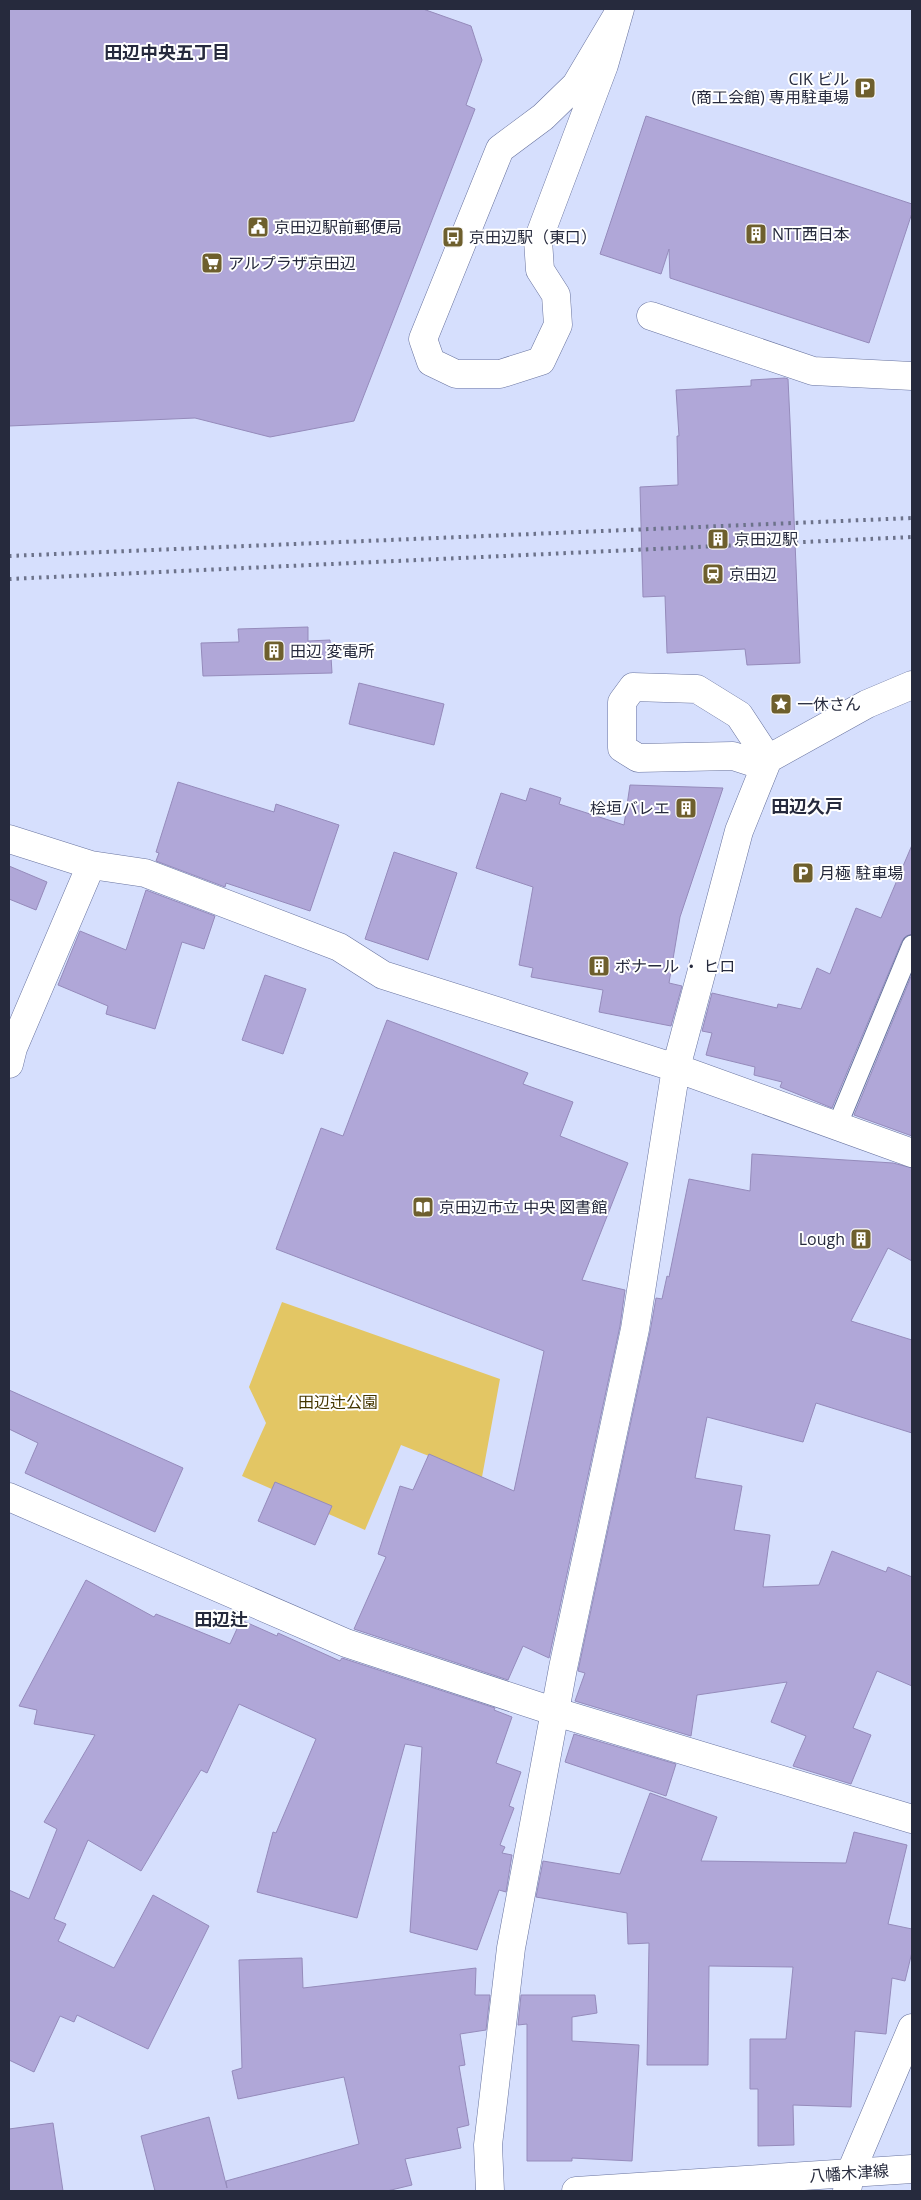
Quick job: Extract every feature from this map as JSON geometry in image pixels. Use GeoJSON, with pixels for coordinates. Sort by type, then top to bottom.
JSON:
{"type":"FeatureCollection","features":[{"type":"Feature","properties":{"kind":"street"},"geometry":{"type":"LineString","coordinates":[[612,11],[604,65],[538,240],[540,270],[556,295],[558,325],[541,361],[500,374],[456,374],[431,362],[423,339],[500,149],[543,117],[576,85],[612,11]]}},
{"type":"Feature","properties":{"kind":"street"},"geometry":{"type":"LineString","coordinates":[[651,316],[813,371],[912,376]]}},
{"type":"Feature","properties":{"kind":"street"},"geometry":{"type":"LineString","coordinates":[[490,2191],[488,2144],[511,1948],[563,1668],[635,1329],[676,1068],[739,831],[766,763],[867,704],[912,685]]}},
{"type":"Feature","properties":{"kind":"street"},"geometry":{"type":"LineString","coordinates":[[633,687],[697,688],[739,716],[766,763],[733,756],[638,758],[622,748],[622,702],[633,687]]}},
{"type":"Feature","properties":{"kind":"street"},"geometry":{"type":"LineString","coordinates":[[9,839],[91,865],[145,873],[339,947],[383,974],[676,1068],[912,1153]]}},
{"type":"Feature","properties":{"kind":"street"},"geometry":{"type":"LineString","coordinates":[[9,1064],[13,1048],[91,865]]}},
{"type":"Feature","properties":{"kind":"street"},"geometry":{"type":"LineString","coordinates":[[9,1497],[346,1643],[556,1712],[912,1820]]}},
{"type":"Feature","properties":{"kind":"street"},"geometry":{"type":"LineString","coordinates":[[848,2183],[912,2028]]}},
{"type":"Feature","properties":{"kind":"street","name":"八幡木津線"},"geometry":{"type":"LineString","coordinates":[[576,2191],[848,2183],[912,2169]]}},
{"type":"Feature","properties":{"kind":"lane"},"geometry":{"type":"LineString","coordinates":[[838,1126],[912,945]]}},
{"type":"Feature","properties":{"kind":"green space","name":"田辺辻公園"},"geometry":{"type":"Polygon","coordinates":[[[282,1302],[500,1379],[482,1477],[401,1445],[365,1530],[242,1476],[266,1423],[249,1387],[282,1302]]]}},
{"type":"Feature","properties":{"kind":"building","name":"アルプラザ京田辺"},"geometry":{"type":"Polygon","coordinates":[[[9,9],[423,9],[471,26],[482,60],[466,105],[475,109],[354,421],[270,437],[195,418],[9,426],[9,9]]]}},
{"type":"Feature","properties":{"kind":"building","name":"NTT西日本"},"geometry":{"type":"Polygon","coordinates":[[[646,116],[912,204],[912,213],[869,343],[670,278],[669,249],[661,274],[600,254],[646,116]]]}},
{"type":"Feature","properties":{"kind":"building","name":"京田辺駅"},"geometry":{"type":"Polygon","coordinates":[[[788,379],[800,663],[747,665],[745,649],[667,653],[665,596],[643,597],[640,487],[678,485],[677,436],[679,436],[676,390],[751,386],[751,380],[788,379]]]}},
{"type":"Feature","properties":{"kind":"building","name":"田辺 変電所"},"geometry":{"type":"Polygon","coordinates":[[[308,627],[308,641],[330,640],[332,673],[203,676],[201,643],[239,642],[238,629],[308,627]]]}},
{"type":"Feature","properties":{"kind":"building"},"geometry":{"type":"Polygon","coordinates":[[[359,683],[444,704],[434,745],[349,724],[359,683]]]}},
{"type":"Feature","properties":{"kind":"building"},"geometry":{"type":"Polygon","coordinates":[[[178,782],[274,812],[276,804],[339,825],[310,911],[226,883],[225,887],[156,861],[159,853],[156,852],[178,782]]]}},
{"type":"Feature","properties":{"kind":"building"},"geometry":{"type":"Polygon","coordinates":[[[630,785],[723,788],[680,917],[669,983],[682,986],[671,1026],[599,1012],[603,990],[531,977],[533,968],[519,965],[533,887],[476,868],[501,793],[526,801],[530,788],[561,798],[559,804],[624,825],[630,785]]]}},
{"type":"Feature","properties":{"kind":"building"},"geometry":{"type":"Polygon","coordinates":[[[912,845],[912,934],[906,936],[902,941],[832,1108],[780,1087],[782,1082],[754,1075],[755,1067],[706,1055],[712,1033],[702,1031],[712,993],[777,1008],[778,1004],[801,1009],[817,968],[830,974],[856,908],[881,918],[912,845]]]}},
{"type":"Feature","properties":{"kind":"building"},"geometry":{"type":"Polygon","coordinates":[[[394,852],[457,873],[428,960],[365,939],[394,852]]]}},
{"type":"Feature","properties":{"kind":"building"},"geometry":{"type":"Polygon","coordinates":[[[9,866],[47,882],[36,910],[9,899],[9,866]]]}},
{"type":"Feature","properties":{"kind":"building"},"geometry":{"type":"Polygon","coordinates":[[[146,890],[215,916],[204,949],[182,942],[155,1029],[106,1014],[108,1006],[58,985],[80,931],[126,950],[146,890]]]}},
{"type":"Feature","properties":{"kind":"building"},"geometry":{"type":"Polygon","coordinates":[[[912,974],[912,1136],[854,1115],[912,974]]]}},
{"type":"Feature","properties":{"kind":"building"},"geometry":{"type":"Polygon","coordinates":[[[265,975],[306,989],[283,1054],[242,1040],[265,975]]]}},
{"type":"Feature","properties":{"kind":"building"},"geometry":{"type":"Polygon","coordinates":[[[387,1020],[528,1073],[523,1084],[573,1102],[560,1136],[628,1163],[582,1280],[625,1290],[620,1326],[549,1658],[523,1646],[508,1680],[354,1629],[386,1557],[378,1554],[400,1486],[413,1490],[429,1454],[514,1491],[544,1351],[276,1249],[321,1128],[343,1136],[387,1020]]]}},
{"type":"Feature","properties":{"kind":"building"},"geometry":{"type":"Polygon","coordinates":[[[752,1154],[893,1163],[912,1168],[912,1261],[888,1248],[851,1321],[912,1340],[912,1433],[816,1403],[803,1442],[707,1417],[695,1478],[742,1486],[734,1530],[770,1535],[763,1587],[819,1585],[832,1551],[886,1572],[888,1567],[912,1577],[912,1686],[877,1671],[853,1728],[871,1735],[851,1784],[793,1766],[806,1736],[771,1722],[787,1682],[697,1695],[691,1736],[575,1701],[585,1673],[578,1671],[656,1298],[662,1299],[667,1276],[669,1277],[689,1179],[750,1191],[752,1154]]]}},
{"type":"Feature","properties":{"kind":"building"},"geometry":{"type":"Polygon","coordinates":[[[9,1390],[183,1468],[155,1532],[25,1473],[38,1443],[9,1429],[9,1390]]]}},
{"type":"Feature","properties":{"kind":"building"},"geometry":{"type":"Polygon","coordinates":[[[275,1482],[332,1506],[315,1545],[258,1521],[275,1482]]]}},
{"type":"Feature","properties":{"kind":"building"},"geometry":{"type":"Polygon","coordinates":[[[86,1580],[154,1617],[156,1614],[230,1644],[241,1620],[277,1636],[278,1633],[340,1661],[342,1658],[495,1708],[494,1710],[512,1717],[496,1763],[521,1772],[509,1806],[514,1808],[500,1845],[505,1847],[502,1853],[512,1855],[506,1892],[499,1890],[477,1950],[410,1932],[422,1747],[405,1744],[357,1918],[257,1892],[273,1832],[276,1833],[316,1739],[239,1704],[207,1773],[201,1770],[141,1871],[88,1840],[54,1919],[66,1924],[58,1941],[114,1968],[153,1895],[209,1926],[148,2049],[77,2015],[74,2022],[60,2016],[34,2072],[9,2060],[9,1890],[29,1899],[57,1829],[44,1822],[95,1735],[34,1724],[37,1710],[19,1706],[86,1580]]]}},
{"type":"Feature","properties":{"kind":"building"},"geometry":{"type":"Polygon","coordinates":[[[574,1734],[676,1764],[666,1796],[565,1762],[574,1734]]]}},
{"type":"Feature","properties":{"kind":"building"},"geometry":{"type":"Polygon","coordinates":[[[650,1793],[717,1817],[701,1861],[846,1863],[854,1832],[907,1845],[888,1924],[912,1929],[912,1952],[905,1981],[892,1978],[886,2034],[855,2031],[851,2107],[793,2105],[794,2145],[758,2146],[758,2089],[750,2089],[750,2039],[786,2039],[793,1967],[709,1966],[708,2065],[647,2065],[649,1943],[628,1944],[627,1913],[536,1897],[543,1861],[620,1874],[650,1793]]]}},
{"type":"Feature","properties":{"kind":"building"},"geometry":{"type":"Polygon","coordinates":[[[302,1958],[303,1988],[476,1968],[475,1995],[490,1995],[486,2030],[460,2034],[465,2065],[459,2066],[469,2125],[457,2128],[461,2148],[405,2159],[412,2185],[387,2191],[155,2191],[141,2136],[209,2117],[227,2188],[226,2181],[359,2144],[344,2077],[238,2099],[232,2071],[242,2068],[239,1960],[302,1958]]]}},
{"type":"Feature","properties":{"kind":"building"},"geometry":{"type":"Polygon","coordinates":[[[521,1995],[595,1995],[597,2013],[572,2017],[572,2041],[639,2045],[632,2161],[572,2158],[572,2161],[527,2161],[527,2024],[518,2025],[521,1995]]]}},
{"type":"Feature","properties":{"kind":"building"},"geometry":{"type":"Polygon","coordinates":[[[53,2123],[63,2191],[9,2191],[9,2129],[53,2123]]]}},
{"type":"Feature","properties":{"kind":"railway"},"geometry":{"type":"LineString","coordinates":[[9,556],[912,518]]}},
{"type":"Feature","properties":{"kind":"railway"},"geometry":{"type":"LineString","coordinates":[[9,579],[912,537]]}},
{"type":"Feature","properties":{"kind":"place","name":"CIK ビル (商工会館) 専用駐車場"},"geometry":{"type":"Point","coordinates":[865,88]}},
{"type":"Feature","properties":{"kind":"place","name":"京田辺駅前郵便局"},"geometry":{"type":"Point","coordinates":[258,227]}},
{"type":"Feature","properties":{"kind":"place","name":"NTT西日本"},"geometry":{"type":"Point","coordinates":[756,234]}},
{"type":"Feature","properties":{"kind":"place","name":"京田辺駅（東口）"},"geometry":{"type":"Point","coordinates":[453,237]}},
{"type":"Feature","properties":{"kind":"place","name":"アルプラザ京田辺"},"geometry":{"type":"Point","coordinates":[212,263]}},
{"type":"Feature","properties":{"kind":"place","name":"京田辺駅"},"geometry":{"type":"Point","coordinates":[718,539]}},
{"type":"Feature","properties":{"kind":"place","name":"京田辺"},"geometry":{"type":"Point","coordinates":[713,574]}},
{"type":"Feature","properties":{"kind":"place","name":"田辺 変電所"},"geometry":{"type":"Point","coordinates":[274,651]}},
{"type":"Feature","properties":{"kind":"place","name":"一休さん"},"geometry":{"type":"Point","coordinates":[781,704]}},
{"type":"Feature","properties":{"kind":"place","name":"桧垣バレエ"},"geometry":{"type":"Point","coordinates":[686,808]}},
{"type":"Feature","properties":{"kind":"place","name":"月極 駐車場"},"geometry":{"type":"Point","coordinates":[803,873]}},
{"type":"Feature","properties":{"kind":"place","name":"ボナール ・ ヒロ"},"geometry":{"type":"Point","coordinates":[599,966]}},
{"type":"Feature","properties":{"kind":"place","name":"京田辺市立 中央 図書館"},"geometry":{"type":"Point","coordinates":[423,1207]}},
{"type":"Feature","properties":{"kind":"place","name":"Lough"},"geometry":{"type":"Point","coordinates":[861,1239]}},
{"type":"Feature","properties":{"kind":"district","name":"田辺中央五丁目"},"geometry":{"type":"Point","coordinates":[167,52]}},
{"type":"Feature","properties":{"kind":"district","name":"田辺久戸"},"geometry":{"type":"Point","coordinates":[807,806]}},
{"type":"Feature","properties":{"kind":"district","name":"田辺辻"},"geometry":{"type":"Point","coordinates":[221,1619]}}]}
